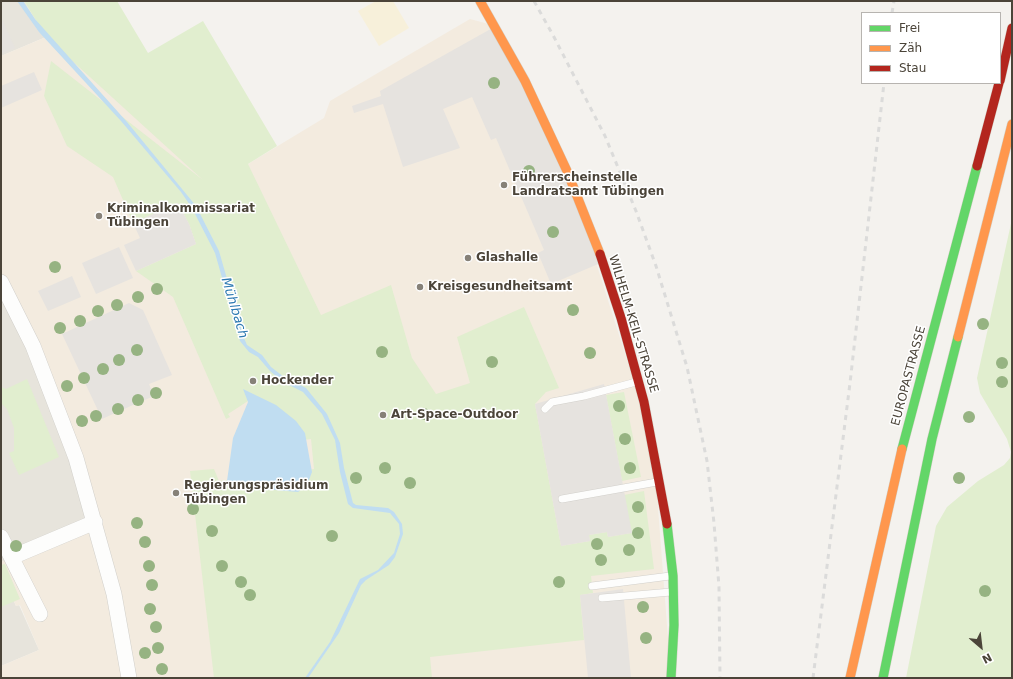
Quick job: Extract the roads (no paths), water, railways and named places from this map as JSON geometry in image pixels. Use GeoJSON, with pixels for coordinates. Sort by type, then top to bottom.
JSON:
{"type":"FeatureCollection","features":[{"type":"Feature","properties":{"kind":"main road","name":"WILHELM-KEIL-STRASSE"},"geometry":{"type":"LineString","coordinates":[[480,1],[525,81],[583,209],[603,262],[639,381],[660,482],[673,576],[674,625],[670,678]]}},
{"type":"Feature","properties":{"kind":"main road","name":"EUROPASTRASSE"},"geometry":{"type":"LineString","coordinates":[[1001,78],[1012,28]]}},
{"type":"Feature","properties":{"kind":"main road","name":"EUROPASTRASSE"},"geometry":{"type":"LineString","coordinates":[[850,678],[898,464],[999,84]]}},
{"type":"Feature","properties":{"kind":"main road"},"geometry":{"type":"LineString","coordinates":[[883,678],[932,439],[1012,124]]}},
{"type":"Feature","properties":{"kind":"street"},"geometry":{"type":"LineString","coordinates":[[1,282],[33,346],[77,461],[114,594],[129,678]]}},
{"type":"Feature","properties":{"kind":"street"},"geometry":{"type":"LineString","coordinates":[[8,557],[95,522]]}},
{"type":"Feature","properties":{"kind":"street"},"geometry":{"type":"LineString","coordinates":[[1,537],[8,557],[40,614]]}},
{"type":"Feature","properties":{"kind":"lane"},"geometry":{"type":"LineString","coordinates":[[545,409],[552,402],[584,396],[639,381]]}},
{"type":"Feature","properties":{"kind":"lane"},"geometry":{"type":"LineString","coordinates":[[562,499],[660,482]]}},
{"type":"Feature","properties":{"kind":"lane"},"geometry":{"type":"LineString","coordinates":[[592,586],[673,576]]}},
{"type":"Feature","properties":{"kind":"lane"},"geometry":{"type":"LineString","coordinates":[[602,598],[673,592]]}},
{"type":"Feature","properties":{"kind":"water","name":"Mühlbach"},"geometry":{"type":"Polygon","coordinates":[[[17,1],[23,1],[35,19],[127,122],[196,206],[219,251],[247,345],[262,355],[271,367],[284,377],[306,388],[327,414],[340,443],[344,468],[353,503],[356,505],[388,508],[394,512],[402,524],[403,534],[395,557],[389,565],[361,585],[339,633],[308,678],[305,678],[330,642],[360,579],[378,570],[394,553],[400,534],[399,524],[390,513],[353,508],[348,504],[340,472],[335,440],[322,414],[303,392],[283,382],[270,371],[258,357],[249,352],[240,341],[215,253],[192,208],[181,192],[121,121],[39,32],[17,1]]]}},
{"type":"Feature","properties":{"kind":"water"},"geometry":{"type":"Polygon","coordinates":[[[243,389],[276,405],[296,421],[305,433],[312,472],[307,485],[298,492],[241,487],[227,481],[233,438],[248,402],[243,389]]]}},
{"type":"Feature","properties":{"kind":"railway"},"geometry":{"type":"LineString","coordinates":[[534,1],[605,136],[636,211],[656,266],[687,367],[707,461],[714,523],[719,587],[720,678]]}},
{"type":"Feature","properties":{"kind":"railway"},"geometry":{"type":"LineString","coordinates":[[892,12],[894,1]]}},
{"type":"Feature","properties":{"kind":"railway"},"geometry":{"type":"LineString","coordinates":[[813,678],[850,383],[884,84]]}},
{"type":"Feature","properties":{"kind":"place","name":"Führerscheinstelle Landratsamt Tübingen"},"geometry":{"type":"Point","coordinates":[504,185]}},
{"type":"Feature","properties":{"kind":"place","name":"Kriminalkommissariat Tübingen"},"geometry":{"type":"Point","coordinates":[99,216]}},
{"type":"Feature","properties":{"kind":"place","name":"Glashalle"},"geometry":{"type":"Point","coordinates":[468,258]}},
{"type":"Feature","properties":{"kind":"place","name":"Kreisgesundheitsamt"},"geometry":{"type":"Point","coordinates":[420,287]}},
{"type":"Feature","properties":{"kind":"place","name":"Hockender"},"geometry":{"type":"Point","coordinates":[253,381]}},
{"type":"Feature","properties":{"kind":"place","name":"Art-Space-Outdoor"},"geometry":{"type":"Point","coordinates":[383,415]}},
{"type":"Feature","properties":{"kind":"place","name":"Regierungspräsidium Tübingen"},"geometry":{"type":"Point","coordinates":[176,493]}}]}
